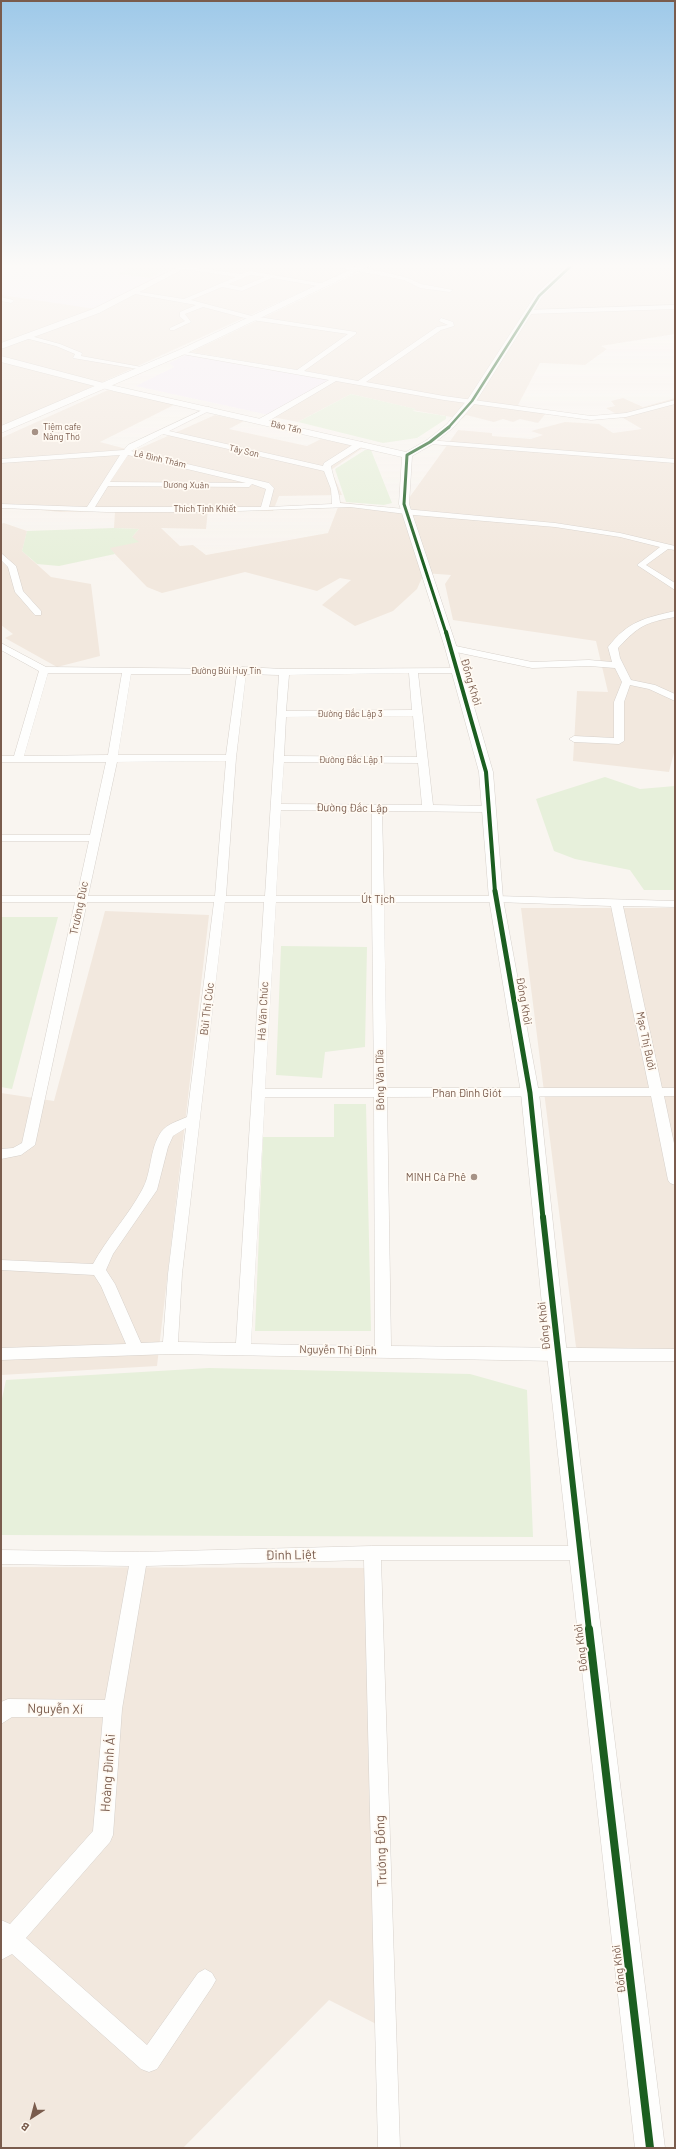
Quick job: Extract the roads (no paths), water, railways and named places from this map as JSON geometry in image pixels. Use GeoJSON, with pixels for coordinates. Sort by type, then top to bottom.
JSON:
{"type":"FeatureCollection","features":[{"type":"Feature","properties":{"kind":"main road"},"geometry":{"type":"LineString","coordinates":[[1,430],[153,364]]}},
{"type":"Feature","properties":{"kind":"street","name":"Đào Tấn"},"geometry":{"type":"LineString","coordinates":[[22,364],[103,385],[407,455]]}},
{"type":"Feature","properties":{"kind":"street"},"geometry":{"type":"LineString","coordinates":[[117,364],[144,368]]}},
{"type":"Feature","properties":{"kind":"street"},"geometry":{"type":"LineString","coordinates":[[254,364],[437,397],[472,401],[509,408],[605,418],[626,415],[675,402]]}},
{"type":"Feature","properties":{"kind":"street"},"geometry":{"type":"LineString","coordinates":[[300,372],[311,364]]}},
{"type":"Feature","properties":{"kind":"street"},"geometry":{"type":"LineString","coordinates":[[360,382],[386,364]]}},
{"type":"Feature","properties":{"kind":"street"},"geometry":{"type":"LineString","coordinates":[[407,455],[430,442],[450,426],[472,401],[495,364]]}},
{"type":"Feature","properties":{"kind":"street"},"geometry":{"type":"LineString","coordinates":[[262,421],[335,379]]}},
{"type":"Feature","properties":{"kind":"street"},"geometry":{"type":"LineString","coordinates":[[90,509],[126,452],[131,447],[209,409]]}},
{"type":"Feature","properties":{"kind":"street","name":"Tây Sơn"},"geometry":{"type":"LineString","coordinates":[[162,432],[326,469]]}},
{"type":"Feature","properties":{"kind":"street"},"geometry":{"type":"LineString","coordinates":[[430,442],[675,461]]}},
{"type":"Feature","properties":{"kind":"street"},"geometry":{"type":"LineString","coordinates":[[336,505],[335,489],[326,469],[328,464],[360,444]]}},
{"type":"Feature","properties":{"kind":"street","name":"Lê Đình Thám"},"geometry":{"type":"LineString","coordinates":[[1,461],[126,452],[179,475],[267,486]]}},
{"type":"Feature","properties":{"kind":"street","name":"Đồng Khởi"},"geometry":{"type":"LineString","coordinates":[[407,455],[404,482],[404,504],[408,512],[451,648],[486,772],[496,899],[530,1093],[557,1355],[650,2148]]}},
{"type":"Feature","properties":{"kind":"street","name":"Dương Xuân"},"geometry":{"type":"LineString","coordinates":[[105,484],[179,475],[267,486]]}},
{"type":"Feature","properties":{"kind":"street"},"geometry":{"type":"LineString","coordinates":[[264,509],[270,493],[270,488],[267,486]]}},
{"type":"Feature","properties":{"kind":"street","name":"Thích Tịnh Khiết"},"geometry":{"type":"LineString","coordinates":[[1,506],[90,509],[264,509],[336,505],[555,524],[620,535],[671,547]]}},
{"type":"Feature","properties":{"kind":"street"},"geometry":{"type":"LineString","coordinates":[[671,547],[641,565],[675,587]]}},
{"type":"Feature","properties":{"kind":"street"},"geometry":{"type":"LineString","coordinates":[[1,555],[12,566],[20,592],[38,613]]}},
{"type":"Feature","properties":{"kind":"street"},"geometry":{"type":"LineString","coordinates":[[627,682],[625,675],[614,659],[613,647],[634,626],[646,620],[675,614]]}},
{"type":"Feature","properties":{"kind":"street","name":"Đường Bùi Huy Tín"},"geometry":{"type":"LineString","coordinates":[[1,646],[44,670],[242,670],[284,672],[457,670]]}},
{"type":"Feature","properties":{"kind":"street"},"geometry":{"type":"LineString","coordinates":[[451,648],[532,665],[589,663],[618,665]]}},
{"type":"Feature","properties":{"kind":"street"},"geometry":{"type":"LineString","coordinates":[[18,759],[44,670]]}},
{"type":"Feature","properties":{"kind":"street","name":"Bùi Thị Cúc"},"geometry":{"type":"LineString","coordinates":[[170,1348],[175,1274],[220,899],[231,758],[242,670]]}},
{"type":"Feature","properties":{"kind":"street","name":"Trường Đúc"},"geometry":{"type":"LineString","coordinates":[[1,1154],[16,1152],[28,1145],[80,899],[112,759],[127,671]]}},
{"type":"Feature","properties":{"kind":"street"},"geometry":{"type":"LineString","coordinates":[[413,671],[428,809]]}},
{"type":"Feature","properties":{"kind":"street","name":"Hà Văn Chúc"},"geometry":{"type":"LineString","coordinates":[[243,1349],[284,672]]}},
{"type":"Feature","properties":{"kind":"street"},"geometry":{"type":"LineString","coordinates":[[627,682],[652,687],[675,698]]}},
{"type":"Feature","properties":{"kind":"street"},"geometry":{"type":"LineString","coordinates":[[574,739],[620,741],[619,698],[620,691],[627,682]]}},
{"type":"Feature","properties":{"kind":"street","name":"Đường Đắc Lập 3"},"geometry":{"type":"LineString","coordinates":[[281,714],[418,714]]}},
{"type":"Feature","properties":{"kind":"street"},"geometry":{"type":"LineString","coordinates":[[1,759],[231,758]]}},
{"type":"Feature","properties":{"kind":"street","name":"Đường Đắc Lập 1"},"geometry":{"type":"LineString","coordinates":[[278,759],[423,760]]}},
{"type":"Feature","properties":{"kind":"street","name":"Đường Đắc Lập"},"geometry":{"type":"LineString","coordinates":[[275,807],[488,809]]}},
{"type":"Feature","properties":{"kind":"street","name":"Bông Văn Dĩa"},"geometry":{"type":"LineString","coordinates":[[377,808],[383,1351]]}},
{"type":"Feature","properties":{"kind":"street"},"geometry":{"type":"LineString","coordinates":[[1,838],[94,838]]}},
{"type":"Feature","properties":{"kind":"street","name":"Út Tịch"},"geometry":{"type":"LineString","coordinates":[[1,899],[496,899],[675,904]]}},
{"type":"Feature","properties":{"kind":"street","name":"Mạc Thị Bưởi"},"geometry":{"type":"LineString","coordinates":[[616,902],[658,1092],[675,1180]]}},
{"type":"Feature","properties":{"kind":"street","name":"Phan Đình Giót"},"geometry":{"type":"LineString","coordinates":[[258,1093],[675,1092]]}},
{"type":"Feature","properties":{"kind":"street"},"geometry":{"type":"LineString","coordinates":[[98,1270],[107,1252],[150,1190],[161,1147],[167,1134],[176,1127],[194,1119]]}},
{"type":"Feature","properties":{"kind":"street"},"geometry":{"type":"LineString","coordinates":[[1,1265],[98,1270]]}},
{"type":"Feature","properties":{"kind":"street"},"geometry":{"type":"LineString","coordinates":[[98,1270],[108,1284],[136,1349]]}},
{"type":"Feature","properties":{"kind":"street","name":"Nguyễn Thị Định"},"geometry":{"type":"LineString","coordinates":[[1,1354],[170,1348],[675,1356]]}},
{"type":"Feature","properties":{"kind":"street","name":"Đinh Liệt"},"geometry":{"type":"LineString","coordinates":[[1,1557],[139,1559],[372,1553],[580,1553]]}},
{"type":"Feature","properties":{"kind":"street","name":"Trường Đồng"},"geometry":{"type":"LineString","coordinates":[[372,1553],[389,2148]]}},
{"type":"Feature","properties":{"kind":"street","name":"Hoàng Đình Ái"},"geometry":{"type":"LineString","coordinates":[[1,1960],[4,1939],[103,1835],[113,1709],[139,1559]]}},
{"type":"Feature","properties":{"kind":"street","name":"Nguyễn Xí"},"geometry":{"type":"LineString","coordinates":[[1,1715],[8,1708],[113,1709]]}},
{"type":"Feature","properties":{"kind":"street"},"geometry":{"type":"LineString","coordinates":[[4,1939],[149,2060],[205,1980]]}},
{"type":"Feature","properties":{"kind":"place","name":"Tiệm cafe Nàng Thơ"},"geometry":{"type":"Point","coordinates":[35,432]}},
{"type":"Feature","properties":{"kind":"place","name":"MINH Cà Phê"},"geometry":{"type":"Point","coordinates":[474,1177]}}]}
